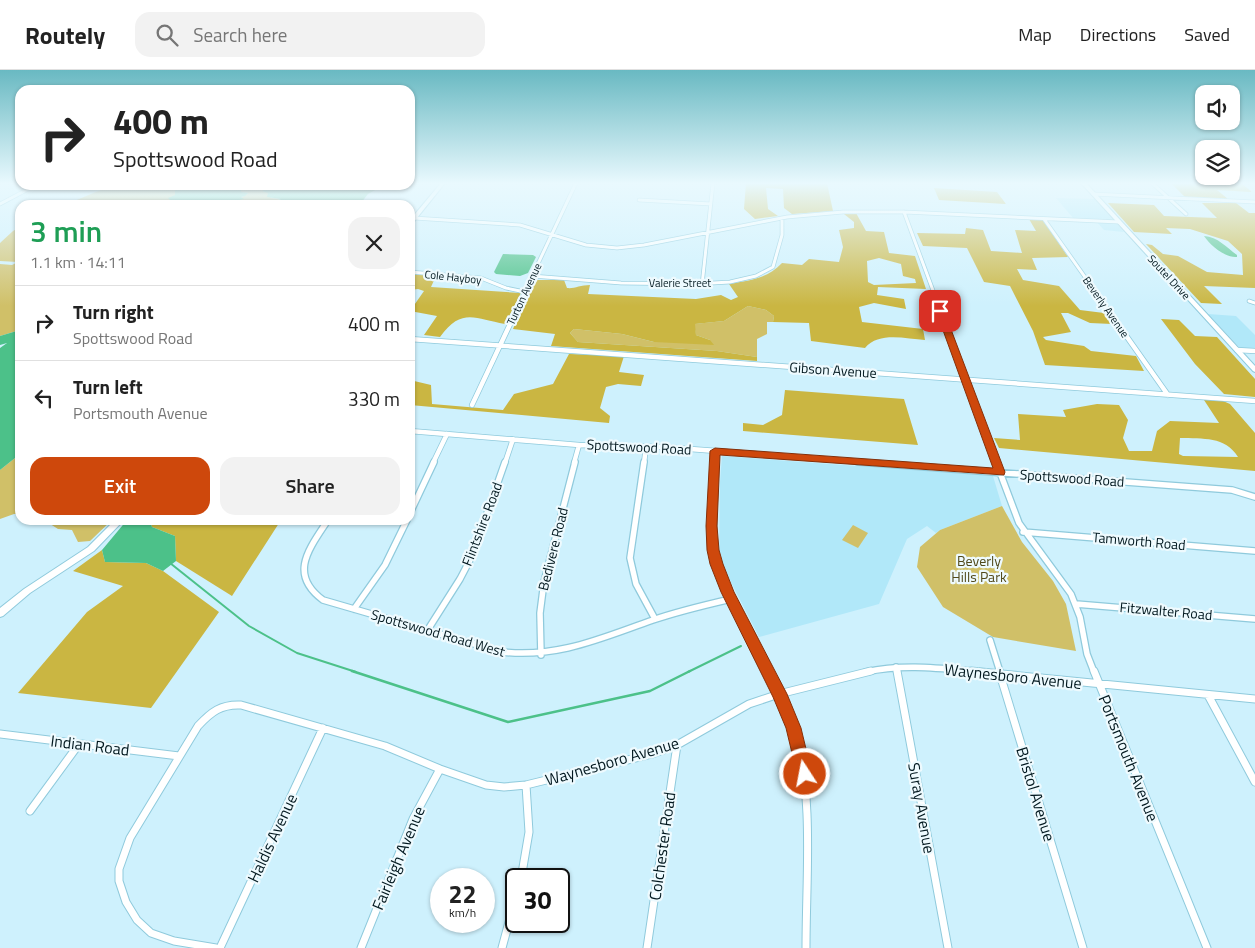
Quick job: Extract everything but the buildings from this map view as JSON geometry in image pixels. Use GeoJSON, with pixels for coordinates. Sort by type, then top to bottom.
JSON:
{"type":"FeatureCollection","features":[{"type":"Feature","properties":{"kind":"main road","name":"Soutel Drive"},"geometry":{"type":"LineString","coordinates":[[1121,224],[1255,370]]}},
{"type":"Feature","properties":{"kind":"street"},"geometry":{"type":"LineString","coordinates":[[514,224],[586,245],[617,248],[750,224]]}},
{"type":"Feature","properties":{"kind":"street","name":"Turton Avenue"},"geometry":{"type":"LineString","coordinates":[[472,405],[558,224]]}},
{"type":"Feature","properties":{"kind":"street"},"geometry":{"type":"LineString","coordinates":[[702,285],[709,224]]}},
{"type":"Feature","properties":{"kind":"street","name":"Valerie Street"},"geometry":{"type":"LineString","coordinates":[[532,276],[702,285],[747,278],[770,271],[778,256],[784,224]]}},
{"type":"Feature","properties":{"kind":"street","name":"Portsmouth Avenue"},"geometry":{"type":"LineString","coordinates":[[908,224],[1023,532],[1060,579],[1076,604],[1087,654],[1207,948]]}},
{"type":"Feature","properties":{"kind":"street","name":"Beverly Avenue"},"geometry":{"type":"LineString","coordinates":[[1048,224],[1168,395]]}},
{"type":"Feature","properties":{"kind":"street","name":"Cole Hayboy"},"geometry":{"type":"LineString","coordinates":[[415,272],[481,278],[506,288],[525,292]]}},
{"type":"Feature","properties":{"kind":"street"},"geometry":{"type":"LineString","coordinates":[[1249,301],[1255,303]]}},
{"type":"Feature","properties":{"kind":"street","name":"Gibson Avenue"},"geometry":{"type":"LineString","coordinates":[[415,339],[1255,401]]}},
{"type":"Feature","properties":{"kind":"street"},"geometry":{"type":"LineString","coordinates":[[1237,350],[1255,352]]}},
{"type":"Feature","properties":{"kind":"street","name":"Spottswood Road"},"geometry":{"type":"LineString","coordinates":[[415,431],[579,445],[715,451],[1232,490],[1255,497]]}},
{"type":"Feature","properties":{"kind":"street"},"geometry":{"type":"LineString","coordinates":[[415,502],[447,434]]}},
{"type":"Feature","properties":{"kind":"street","name":"Flintshire Road"},"geometry":{"type":"LineString","coordinates":[[427,631],[460,579],[472,556],[513,439]]}},
{"type":"Feature","properties":{"kind":"street","name":"Bedivere Road"},"geometry":{"type":"LineString","coordinates":[[541,655],[541,605],[544,582],[579,445]]}},
{"type":"Feature","properties":{"kind":"street"},"geometry":{"type":"LineString","coordinates":[[646,447],[630,558],[636,584],[655,620]]}},
{"type":"Feature","properties":{"kind":"street"},"geometry":{"type":"LineString","coordinates":[[715,451],[713,550],[720,574],[731,598],[780,694],[798,744],[806,784],[806,948]]}},
{"type":"Feature","properties":{"kind":"street"},"geometry":{"type":"LineString","coordinates":[[0,613],[27,591],[81,556],[115,525]]}},
{"type":"Feature","properties":{"kind":"street","name":"Spottswood Road West"},"geometry":{"type":"LineString","coordinates":[[325,525],[306,557],[303,575],[308,589],[314,595],[323,600],[427,631],[521,656],[541,655],[576,647],[655,620],[731,598]]}},
{"type":"Feature","properties":{"kind":"street"},"geometry":{"type":"LineString","coordinates":[[354,609],[386,565],[405,525]]}},
{"type":"Feature","properties":{"kind":"street","name":"Tamworth Road"},"geometry":{"type":"LineString","coordinates":[[1023,532],[1255,551]]}},
{"type":"Feature","properties":{"kind":"street","name":"Fitzwalter Road"},"geometry":{"type":"LineString","coordinates":[[1076,604],[1255,619]]}},
{"type":"Feature","properties":{"kind":"street","name":"Bristol Avenue"},"geometry":{"type":"LineString","coordinates":[[990,640],[1083,948]]}},
{"type":"Feature","properties":{"kind":"street","name":"Waynesboro Avenue"},"geometry":{"type":"LineString","coordinates":[[179,756],[208,714],[228,704],[241,705],[385,746],[440,769],[486,785],[504,787],[526,785],[652,754],[677,745],[734,711],[780,694],[856,673],[896,667],[1000,674],[1255,699]]}},
{"type":"Feature","properties":{"kind":"street","name":"Suray Avenue"},"geometry":{"type":"LineString","coordinates":[[896,667],[948,948]]}},
{"type":"Feature","properties":{"kind":"street"},"geometry":{"type":"LineString","coordinates":[[1208,695],[1255,782]]}},
{"type":"Feature","properties":{"kind":"street","name":"Haldis Avenue"},"geometry":{"type":"LineString","coordinates":[[218,948],[323,728]]}},
{"type":"Feature","properties":{"kind":"street","name":"Indian Road"},"geometry":{"type":"LineString","coordinates":[[0,734],[179,756]]}},
{"type":"Feature","properties":{"kind":"street"},"geometry":{"type":"LineString","coordinates":[[30,811],[79,744]]}},
{"type":"Feature","properties":{"kind":"street","name":"Colchester Road"},"geometry":{"type":"LineString","coordinates":[[647,948],[677,745]]}},
{"type":"Feature","properties":{"kind":"street"},"geometry":{"type":"LineString","coordinates":[[179,756],[122,854],[119,881],[126,902],[137,920],[151,933],[174,941],[218,948]]}},
{"type":"Feature","properties":{"kind":"street","name":"Fairleigh Avenue"},"geometry":{"type":"LineString","coordinates":[[361,948],[413,818],[440,769]]}},
{"type":"Feature","properties":{"kind":"street"},"geometry":{"type":"LineString","coordinates":[[523,868],[530,837],[526,785]]}},
{"type":"Feature","properties":{"kind":"street"},"geometry":{"type":"LineString","coordinates":[[502,948],[506,933]]}},
{"type":"Feature","properties":{"kind":"shaded area"},"geometry":{"type":"Polygon","coordinates":[[[854,224],[862,224],[866,231],[884,232],[889,253],[915,256],[926,289],[878,287],[877,295],[904,299],[906,309],[874,303],[859,307],[862,322],[923,329],[925,340],[885,338],[878,339],[865,348],[811,341],[809,323],[773,322],[774,316],[766,310],[748,306],[724,321],[695,324],[696,335],[710,340],[714,345],[654,342],[622,334],[574,329],[570,333],[578,342],[717,351],[757,357],[757,361],[551,346],[555,334],[513,329],[534,280],[564,280],[567,288],[590,285],[588,294],[696,299],[721,295],[731,300],[738,297],[729,284],[764,276],[782,263],[802,265],[809,259],[839,262],[843,247],[839,230],[854,228],[854,224]],[[879,258],[867,261],[868,282],[874,285],[916,283],[915,279],[903,276],[901,264],[879,258]]]}},
{"type":"Feature","properties":{"kind":"shaded area"},"geometry":{"type":"Polygon","coordinates":[[[1032,224],[1046,224],[1068,257],[1032,258],[1037,270],[1017,269],[1023,280],[1059,286],[1080,310],[1104,313],[1112,324],[1090,323],[1068,313],[1061,313],[1071,332],[1043,337],[1046,340],[1084,346],[1091,351],[1136,356],[1144,371],[1045,365],[1033,331],[1010,286],[984,282],[967,248],[923,246],[917,233],[965,234],[966,228],[983,230],[991,251],[1022,253],[1015,230],[1036,231],[1032,224]]]}},
{"type":"Feature","properties":{"kind":"shaded area"},"geometry":{"type":"Polygon","coordinates":[[[1099,224],[1117,224],[1124,232],[1104,230],[1099,224]]]}},
{"type":"Feature","properties":{"kind":"shaded area"},"geometry":{"type":"Polygon","coordinates":[[[1127,224],[1255,224],[1255,288],[1204,286],[1222,304],[1201,303],[1146,244],[1152,245],[1163,254],[1178,256],[1207,272],[1243,275],[1242,254],[1228,241],[1190,229],[1166,228],[1172,234],[1134,232],[1127,224]]]}},
{"type":"Feature","properties":{"kind":"shaded area"},"geometry":{"type":"Polygon","coordinates":[[[1204,236],[1218,240],[1237,257],[1232,257],[1218,250],[1204,236]]]}},
{"type":"Feature","properties":{"kind":"shaded area"},"geometry":{"type":"Polygon","coordinates":[[[503,254],[533,255],[536,257],[528,273],[520,276],[496,274],[494,272],[503,254]]]}},
{"type":"Feature","properties":{"kind":"shaded area"},"geometry":{"type":"Polygon","coordinates":[[[415,274],[436,276],[431,287],[521,293],[505,324],[470,317],[462,318],[448,328],[440,337],[424,335],[437,316],[415,312],[415,304],[424,291],[415,289],[415,274]]]}},
{"type":"Feature","properties":{"kind":"shaded area"},"geometry":{"type":"Polygon","coordinates":[[[1208,314],[1236,316],[1255,335],[1255,350],[1241,349],[1208,314]]]}},
{"type":"Feature","properties":{"kind":"shaded area"},"geometry":{"type":"Polygon","coordinates":[[[1161,319],[1179,320],[1195,336],[1217,337],[1255,379],[1255,397],[1224,394],[1195,364],[1161,319]]]}},
{"type":"Feature","properties":{"kind":"shaded area"},"geometry":{"type":"Polygon","coordinates":[[[15,332],[15,458],[0,470],[0,348],[7,343],[0,345],[0,336],[15,332]]]}},
{"type":"Feature","properties":{"kind":"shaded area"},"geometry":{"type":"Polygon","coordinates":[[[569,354],[624,356],[619,372],[644,375],[641,386],[618,384],[606,387],[600,408],[610,416],[609,423],[415,405],[415,381],[431,385],[432,404],[503,410],[514,394],[553,384],[569,354]]]}},
{"type":"Feature","properties":{"kind":"shaded area"},"geometry":{"type":"Polygon","coordinates":[[[785,390],[904,399],[918,445],[743,431],[743,423],[763,425],[782,415],[785,390]]]}},
{"type":"Feature","properties":{"kind":"shaded area"},"geometry":{"type":"Polygon","coordinates":[[[1204,400],[1223,401],[1230,404],[1255,433],[1255,471],[999,448],[994,438],[1020,440],[1018,414],[1066,417],[1063,410],[1097,404],[1119,405],[1128,420],[1123,438],[1129,451],[1152,451],[1157,431],[1170,421],[1219,423],[1204,400]],[[1180,438],[1179,454],[1183,456],[1238,457],[1227,445],[1220,442],[1180,438]]]}},
{"type":"Feature","properties":{"kind":"shaded area"},"geometry":{"type":"Polygon","coordinates":[[[722,456],[993,476],[1002,506],[936,533],[927,526],[907,539],[879,604],[759,637],[719,559],[722,456]]]}},
{"type":"Feature","properties":{"kind":"shaded area"},"geometry":{"type":"Polygon","coordinates":[[[123,525],[151,525],[175,536],[176,561],[163,571],[146,563],[105,562],[102,550],[123,525]]]}},
{"type":"Feature","properties":{"kind":"shaded area"},"geometry":{"type":"Polygon","coordinates":[[[151,525],[278,525],[232,596],[176,561],[175,536],[151,525]]]}},
{"type":"Feature","properties":{"kind":"shaded area"},"geometry":{"type":"Polygon","coordinates":[[[102,550],[105,562],[146,563],[163,571],[219,612],[151,708],[18,693],[87,612],[123,586],[73,571],[102,550]]]}},
{"type":"Feature","properties":{"kind":"green space"},"geometry":{"type":"Polygon","coordinates":[[[15,230],[15,262],[0,261],[0,243],[15,230]]]}},
{"type":"Feature","properties":{"kind":"green space"},"geometry":{"type":"Polygon","coordinates":[[[0,264],[15,264],[15,332],[0,336],[0,264]]]}},
{"type":"Feature","properties":{"kind":"green space"},"geometry":{"type":"Polygon","coordinates":[[[748,306],[766,310],[774,316],[773,322],[767,322],[767,334],[757,339],[757,357],[717,351],[578,342],[570,333],[574,329],[622,334],[654,342],[710,340],[696,335],[694,324],[724,321],[748,306]]]}},
{"type":"Feature","properties":{"kind":"green space"},"geometry":{"type":"Polygon","coordinates":[[[15,458],[15,514],[0,519],[0,470],[15,458]]]}},
{"type":"Feature","properties":{"kind":"green space","name":"Beverly Hills Park"},"geometry":{"type":"Polygon","coordinates":[[[1002,506],[1022,542],[1053,581],[1066,604],[1076,651],[993,637],[943,607],[917,567],[920,547],[940,530],[1002,506]]]}},
{"type":"Feature","properties":{"kind":"green space"},"geometry":{"type":"Polygon","coordinates":[[[52,525],[107,525],[90,541],[78,542],[72,530],[58,529],[52,525]]]}},
{"type":"Feature","properties":{"kind":"green space"},"geometry":{"type":"Polygon","coordinates":[[[853,525],[868,533],[858,548],[842,540],[853,525]]]}},
{"type":"Feature","properties":{"kind":"waterway"},"geometry":{"type":"LineString","coordinates":[[170,563],[249,626],[297,653],[356,672]]}},
{"type":"Feature","properties":{"kind":"waterway"},"geometry":{"type":"LineString","coordinates":[[688,672],[741,646]]}},
{"type":"Feature","properties":{"kind":"waterway"},"geometry":{"type":"LineString","coordinates":[[352,671],[508,722],[650,691],[688,672]]}},
{"type":"Feature","properties":{"kind":"route"},"geometry":{"type":"LineString","coordinates":[[805,774],[794,728],[780,694],[728,592],[716,564],[712,537],[715,451],[1000,472],[940,311]]}}]}
